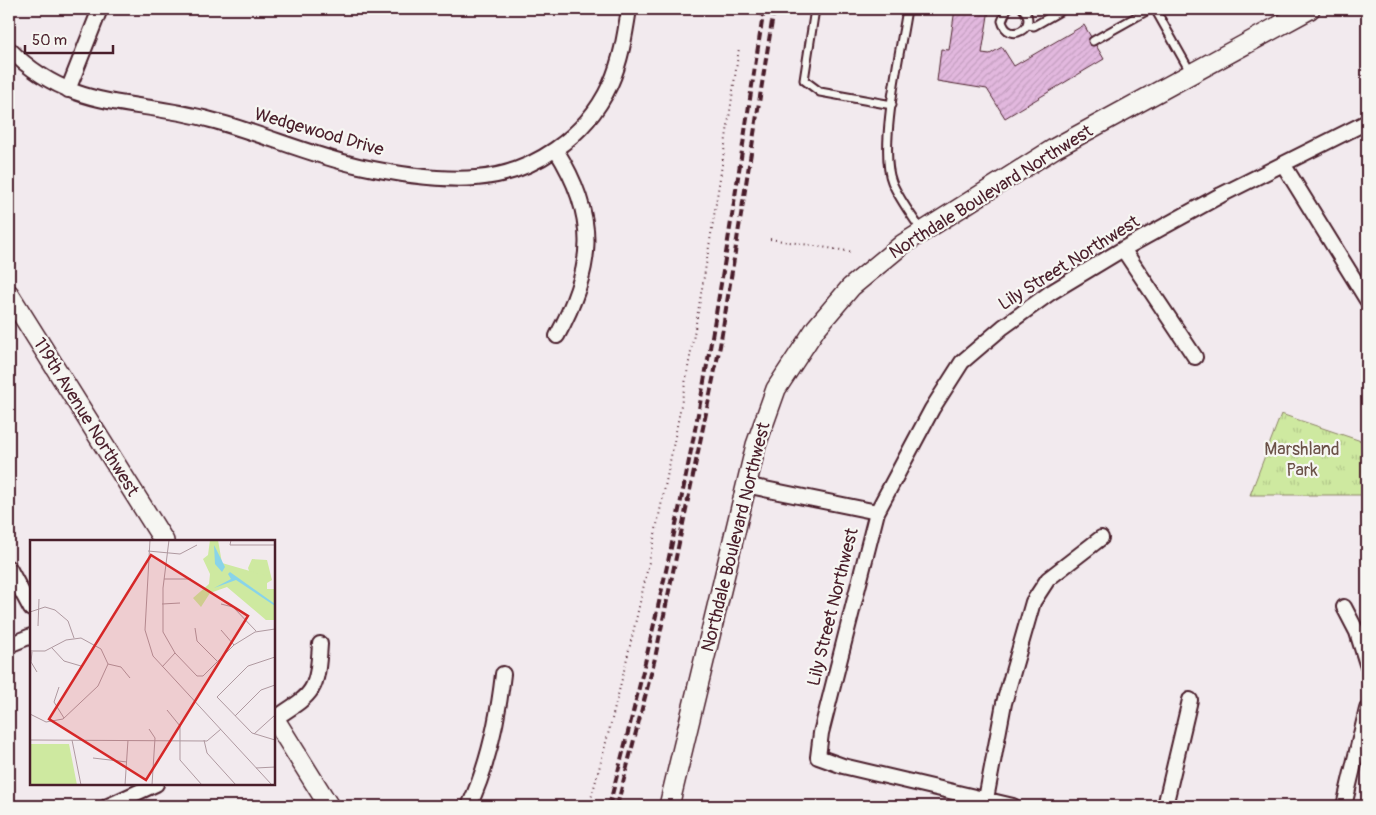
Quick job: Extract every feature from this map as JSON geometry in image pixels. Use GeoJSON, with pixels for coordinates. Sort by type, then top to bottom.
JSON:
{"type":"FeatureCollection","features":[{"type":"Feature","properties":{"kind":"street"},"geometry":{"type":"LineString","coordinates":[[68,90],[100,9]]}},
{"type":"Feature","properties":{"kind":"street","name":"Wedgewood Drive"},"geometry":{"type":"LineString","coordinates":[[9,49],[46,79],[68,90],[106,102],[188,114],[240,128],[327,157],[398,173],[476,178],[517,169],[556,150],[584,124],[609,87],[623,47],[629,9]]}},
{"type":"Feature","properties":{"kind":"street","name":"Northdale Boulevard Northwest"},"geometry":{"type":"LineString","coordinates":[[670,806],[756,445],[776,389],[816,328],[851,287],[903,244],[1055,148],[1310,9]]}},
{"type":"Feature","properties":{"kind":"street","name":"Lily Street Northwest"},"geometry":{"type":"LineString","coordinates":[[986,799],[843,766],[818,757],[821,733],[877,512],[932,409],[962,362],[1003,327],[1050,293],[1123,249],[1283,164],[1367,122]]}},
{"type":"Feature","properties":{"kind":"street"},"geometry":{"type":"LineString","coordinates":[[556,150],[581,199],[588,242],[582,279],[570,312],[557,336]]}},
{"type":"Feature","properties":{"kind":"street"},"geometry":{"type":"LineString","coordinates":[[1283,164],[1367,300]]}},
{"type":"Feature","properties":{"kind":"street"},"geometry":{"type":"LineString","coordinates":[[1123,249],[1195,357]]}},
{"type":"Feature","properties":{"kind":"street","name":"119th Avenue Northwest"},"geometry":{"type":"LineString","coordinates":[[9,294],[163,540]]}},
{"type":"Feature","properties":{"kind":"street"},"geometry":{"type":"LineString","coordinates":[[745,485],[877,512]]}},
{"type":"Feature","properties":{"kind":"street"},"geometry":{"type":"LineString","coordinates":[[1013,806],[986,799],[1004,703],[1033,602],[1048,579],[1101,538]]}},
{"type":"Feature","properties":{"kind":"street"},"geometry":{"type":"LineString","coordinates":[[9,568],[30,607]]}},
{"type":"Feature","properties":{"kind":"street"},"geometry":{"type":"LineString","coordinates":[[1344,607],[1357,632],[1367,664]]}},
{"type":"Feature","properties":{"kind":"street"},"geometry":{"type":"LineString","coordinates":[[9,645],[30,636]]}},
{"type":"Feature","properties":{"kind":"street"},"geometry":{"type":"LineString","coordinates":[[275,718],[304,699],[314,687],[318,677],[320,644]]}},
{"type":"Feature","properties":{"kind":"street"},"geometry":{"type":"LineString","coordinates":[[469,806],[486,759],[500,701],[503,674]]}},
{"type":"Feature","properties":{"kind":"street"},"geometry":{"type":"LineString","coordinates":[[1165,806],[1190,700]]}},
{"type":"Feature","properties":{"kind":"street"},"geometry":{"type":"LineString","coordinates":[[1344,806],[1367,710]]}},
{"type":"Feature","properties":{"kind":"street"},"geometry":{"type":"LineString","coordinates":[[275,721],[329,806]]}},
{"type":"Feature","properties":{"kind":"street"},"geometry":{"type":"LineString","coordinates":[[108,806],[154,785]]}},
{"type":"Feature","properties":{"kind":"lane"},"geometry":{"type":"LineString","coordinates":[[815,9],[804,80],[820,92],[892,105]]}},
{"type":"Feature","properties":{"kind":"lane"},"geometry":{"type":"LineString","coordinates":[[907,9],[892,105],[887,157],[892,182],[922,232]]}},
{"type":"Feature","properties":{"kind":"lane"},"geometry":{"type":"LineString","coordinates":[[1007,9],[1002,16],[1005,29],[1018,33],[1028,25],[1034,26],[1064,9]]}},
{"type":"Feature","properties":{"kind":"lane"},"geometry":{"type":"LineString","coordinates":[[1023,9],[1028,16],[1028,25]]}},
{"type":"Feature","properties":{"kind":"lane"},"geometry":{"type":"LineString","coordinates":[[1093,41],[1150,9]]}},
{"type":"Feature","properties":{"kind":"lane"},"geometry":{"type":"LineString","coordinates":[[1155,9],[1190,73]]}},
{"type":"Feature","properties":{"kind":"path"},"geometry":{"type":"LineString","coordinates":[[589,806],[606,744],[654,536],[724,157],[739,48]]}},
{"type":"Feature","properties":{"kind":"path"},"geometry":{"type":"LineString","coordinates":[[770,239],[854,252]]}},
{"type":"Feature","properties":{"kind":"green space","name":"Marshland Park"},"geometry":{"type":"Polygon","coordinates":[[[1281,414],[1367,443],[1367,495],[1250,495],[1281,414]]]}},
{"type":"Feature","properties":{"kind":"building"},"geometry":{"type":"Polygon","coordinates":[[[955,9],[989,9],[982,53],[990,54],[1002,47],[1014,66],[1084,25],[1104,59],[1005,118],[987,89],[937,81],[941,49],[949,50],[955,9]]]}},
{"type":"Feature","properties":{"kind":"railway"},"geometry":{"type":"LineString","coordinates":[[609,806],[638,692],[677,521],[700,406],[764,9]]}},
{"type":"Feature","properties":{"kind":"railway"},"geometry":{"type":"LineString","coordinates":[[617,806],[655,658],[720,346],[774,9]]}}]}
